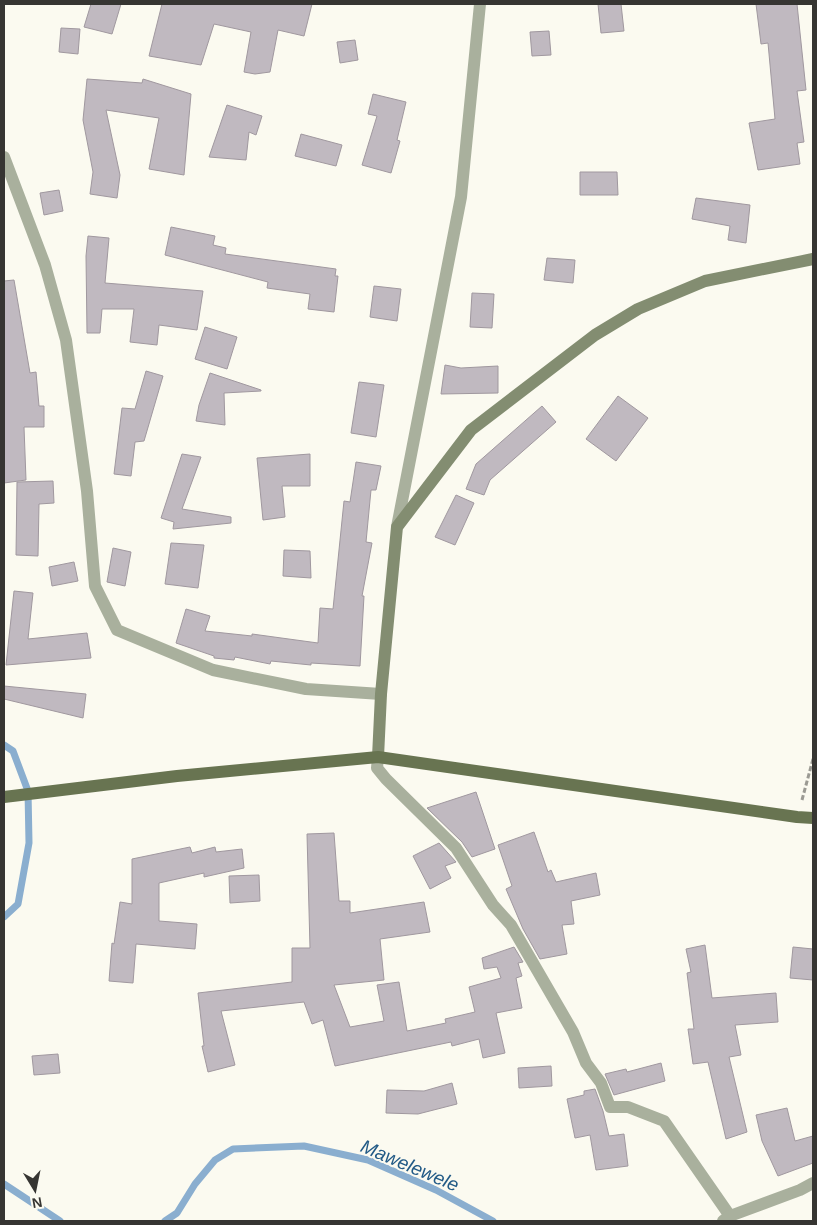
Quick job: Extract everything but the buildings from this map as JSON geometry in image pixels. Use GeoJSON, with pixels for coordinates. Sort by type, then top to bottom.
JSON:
{"type":"FeatureCollection","features":[{"type":"Feature","properties":{"kind":"main road"},"geometry":{"type":"LineString","coordinates":[[10,796],[53,789],[378,757],[813,818]]}},
{"type":"Feature","properties":{"kind":"street"},"geometry":{"type":"LineString","coordinates":[[480,4],[461,197],[397,527],[381,694],[377,768],[456,848],[493,905],[511,925],[573,1032],[586,1063],[601,1083],[610,1107],[628,1107],[664,1121],[726,1218],[800,1190],[813,1183]]}},
{"type":"Feature","properties":{"kind":"street"},"geometry":{"type":"LineString","coordinates":[[4,157],[45,265],[66,340],[87,491],[96,586],[117,630],[213,670],[306,689],[381,694]]}},
{"type":"Feature","properties":{"kind":"street"},"geometry":{"type":"LineString","coordinates":[[397,527],[471,430],[595,335],[638,310],[705,281],[813,259]]}},
{"type":"Feature","properties":{"kind":"path"},"geometry":{"type":"LineString","coordinates":[[797,817],[813,758]]}},
{"type":"Feature","properties":{"kind":"waterway","name":"Mawelewele"},"geometry":{"type":"LineString","coordinates":[[4,745],[13,751],[28,791],[29,843],[18,904],[4,917]]}},
{"type":"Feature","properties":{"kind":"waterway","name":"Mawelewele"},"geometry":{"type":"LineString","coordinates":[[165,1221],[177,1213],[195,1184],[215,1160],[233,1149],[304,1146],[368,1160],[436,1190],[493,1221]]}},
{"type":"Feature","properties":{"kind":"waterway","name":"Mawelewele"},"geometry":{"type":"LineString","coordinates":[[4,1184],[60,1221]]}}]}
